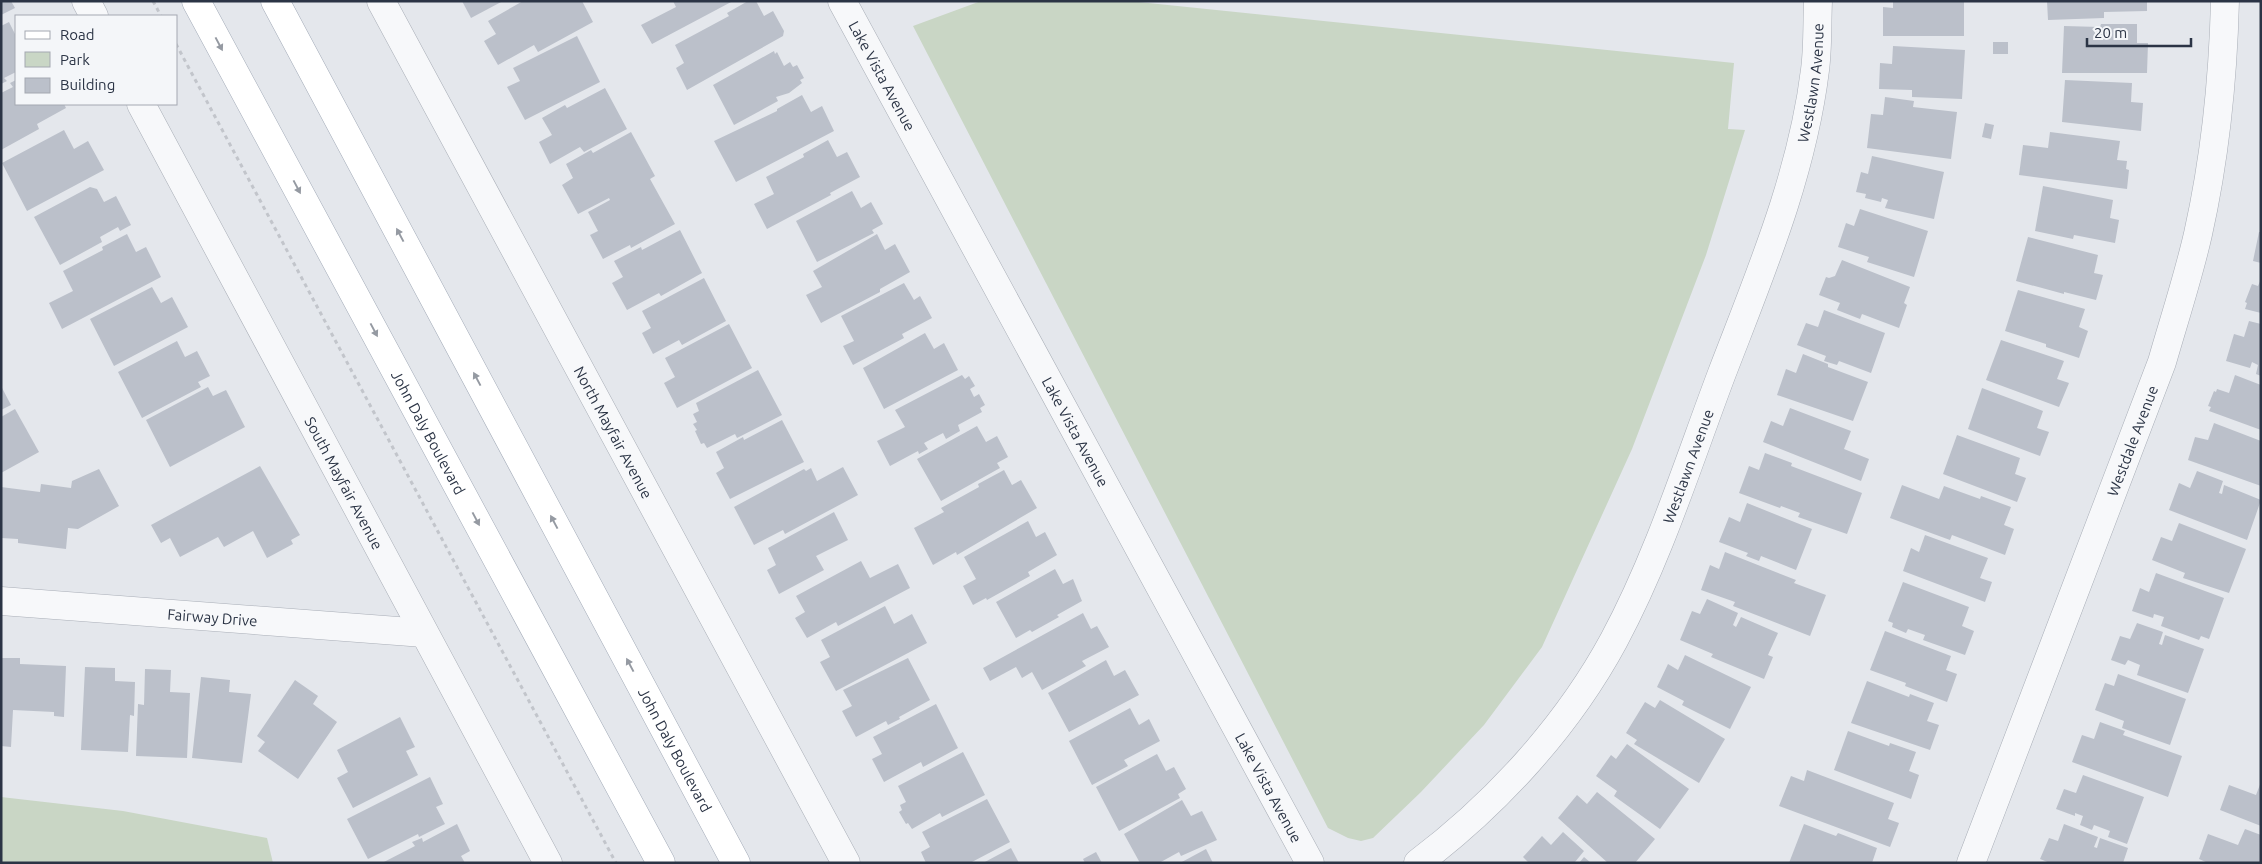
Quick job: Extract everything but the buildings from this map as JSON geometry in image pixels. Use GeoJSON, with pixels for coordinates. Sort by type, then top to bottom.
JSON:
{"type":"FeatureCollection","features":[{"type":"Feature","properties":{"kind":"main road","name":"John Daly Boulevard"},"geometry":{"type":"LineString","coordinates":[[196,1],[662,863]]}},
{"type":"Feature","properties":{"kind":"main road","name":"John Daly Boulevard"},"geometry":{"type":"LineString","coordinates":[[275,1],[736,863]]}},
{"type":"Feature","properties":{"kind":"street"},"geometry":{"type":"LineString","coordinates":[[86,1],[93,15]]}},
{"type":"Feature","properties":{"kind":"street","name":"North Mayfair Avenue"},"geometry":{"type":"LineString","coordinates":[[382,1],[846,863]]}},
{"type":"Feature","properties":{"kind":"street","name":"Lake Vista Avenue"},"geometry":{"type":"LineString","coordinates":[[842,1],[1310,863]]}},
{"type":"Feature","properties":{"kind":"street","name":"Westlawn Avenue"},"geometry":{"type":"LineString","coordinates":[[1418,863],[1450,839],[1534,755],[1577,699],[1608,650],[1646,576],[1780,222],[1800,148],[1816,69],[1818,1]]}},
{"type":"Feature","properties":{"kind":"street","name":"Westdale Avenue"},"geometry":{"type":"LineString","coordinates":[[1971,863],[2162,362],[2181,298],[2198,235],[2210,173],[2219,108],[2225,1]]}},
{"type":"Feature","properties":{"kind":"street","name":"South Mayfair Avenue"},"geometry":{"type":"LineString","coordinates":[[142,105],[548,863]]}},
{"type":"Feature","properties":{"kind":"street","name":"Fairway Drive"},"geometry":{"type":"LineString","coordinates":[[1,601],[424,633]]}},
{"type":"Feature","properties":{"kind":"path"},"geometry":{"type":"LineString","coordinates":[[153,1],[160,15]]}},
{"type":"Feature","properties":{"kind":"path"},"geometry":{"type":"LineString","coordinates":[[178,48],[616,863]]}},
{"type":"Feature","properties":{"kind":"green space"},"geometry":{"type":"Polygon","coordinates":[[[981,1],[1129,1],[1734,63],[1728,129],[1745,130],[1706,255],[1632,449],[1542,647],[1484,725],[1421,792],[1373,838],[1361,841],[1348,838],[1328,828],[913,26],[981,1]]]}},
{"type":"Feature","properties":{"kind":"green space"},"geometry":{"type":"Polygon","coordinates":[[[1,797],[123,811],[267,838],[273,863],[1,863],[1,797]]]}}]}
